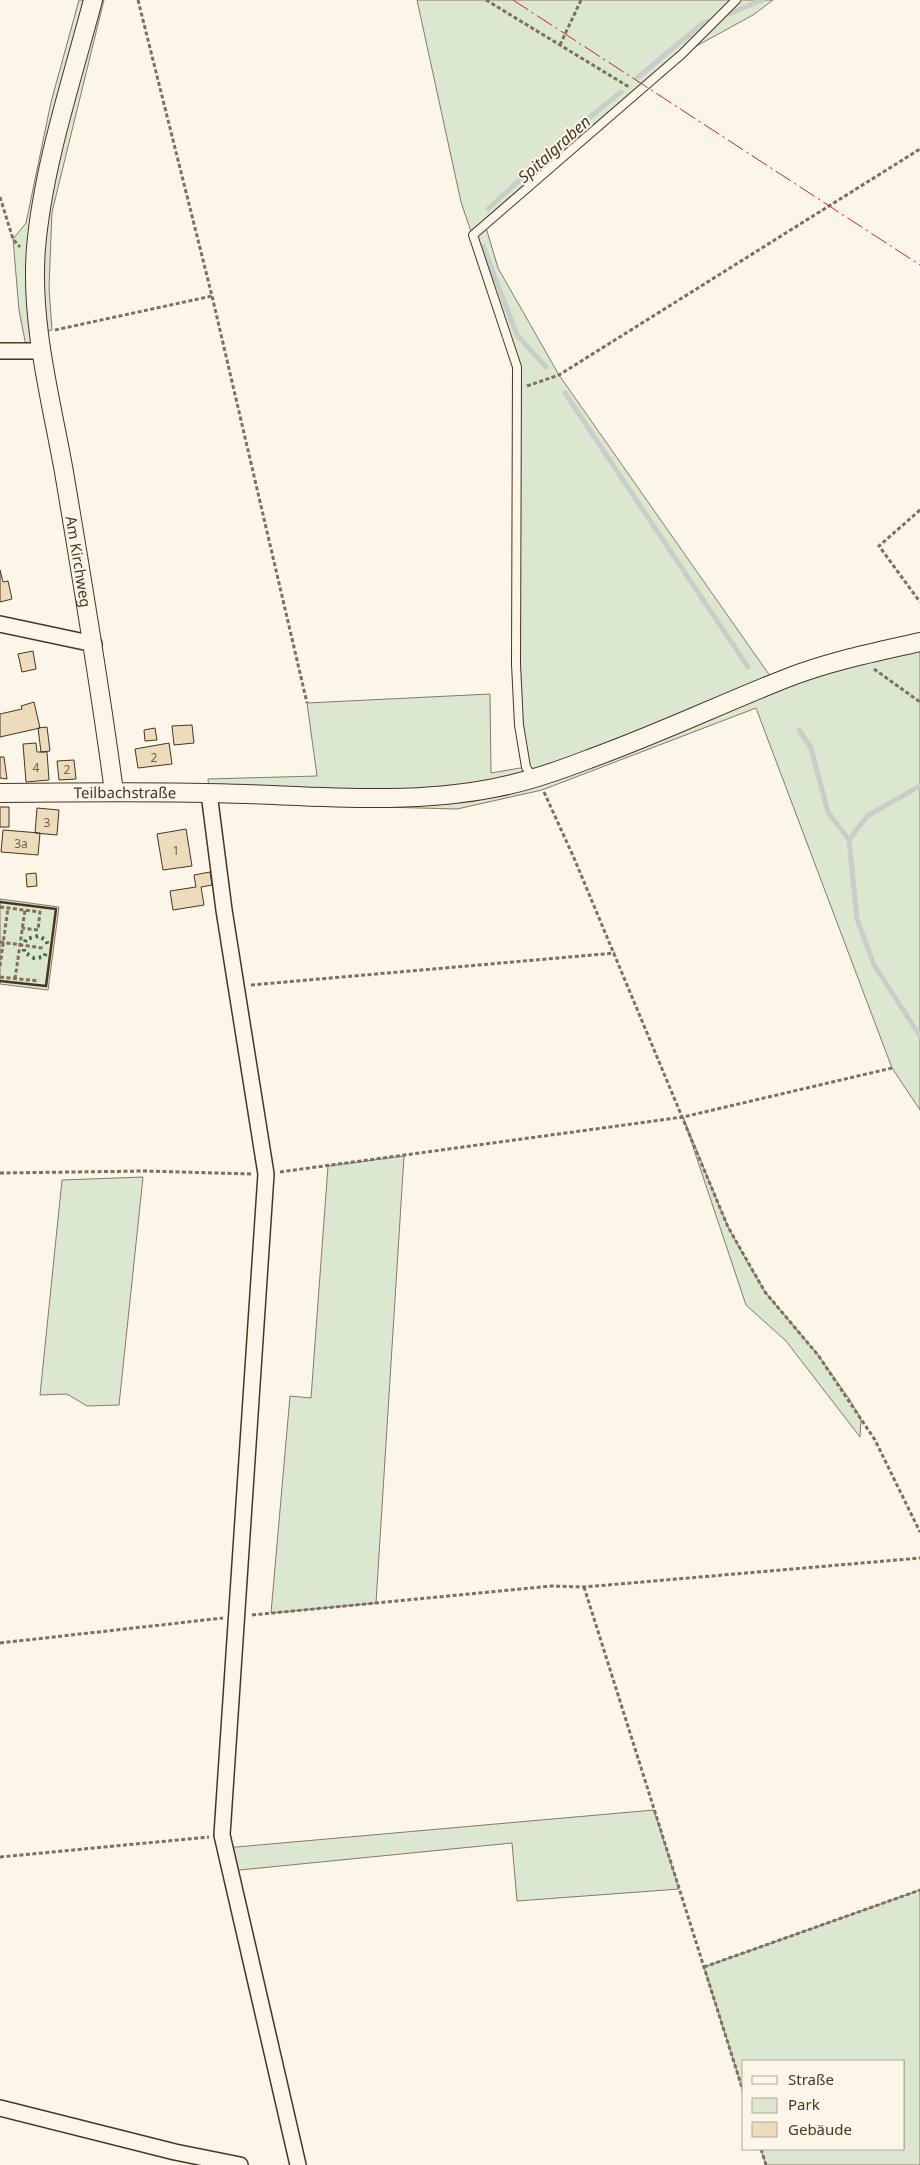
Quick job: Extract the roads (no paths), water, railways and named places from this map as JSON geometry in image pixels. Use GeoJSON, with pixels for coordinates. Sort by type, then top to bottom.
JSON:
{"type":"FeatureCollection","features":[{"type":"Feature","properties":{"kind":"street","name":"Am Kirchweg"},"geometry":{"type":"LineString","coordinates":[[93,0],[52,158],[41,209],[36,249],[35,286],[42,351],[94,644],[114,792]]}},
{"type":"Feature","properties":{"kind":"street"},"geometry":{"type":"LineString","coordinates":[[0,351],[42,351]]}},
{"type":"Feature","properties":{"kind":"street"},"geometry":{"type":"LineString","coordinates":[[0,624],[94,644]]}},
{"type":"Feature","properties":{"kind":"street","name":"Teilbachstraße"},"geometry":{"type":"LineString","coordinates":[[0,793],[209,793],[294,797],[448,794],[494,788],[534,779],[620,748],[790,677],[856,657],[920,642]]}},
{"type":"Feature","properties":{"kind":"street"},"geometry":{"type":"LineString","coordinates":[[209,793],[236,986],[266,1174],[222,1835],[298,2165]]}},
{"type":"Feature","properties":{"kind":"street"},"geometry":{"type":"LineString","coordinates":[[0,2108],[175,2152],[240,2165]]}},
{"type":"Feature","properties":{"kind":"lane"},"geometry":{"type":"LineString","coordinates":[[534,779],[526,767],[519,725],[516,664],[517,368],[473,234],[682,54],[736,0]]}},
{"type":"Feature","properties":{"kind":"waterway","name":"Spitalgraben"},"geometry":{"type":"LineString","coordinates":[[729,14],[762,0]]}},
{"type":"Feature","properties":{"kind":"waterway","name":"Spitalgraben"},"geometry":{"type":"LineString","coordinates":[[637,78],[708,21]]}},
{"type":"Feature","properties":{"kind":"waterway","name":"Spitalgraben"},"geometry":{"type":"LineString","coordinates":[[488,209],[574,130],[621,92]]}},
{"type":"Feature","properties":{"kind":"waterway"},"geometry":{"type":"LineString","coordinates":[[483,246],[517,335],[546,367]]}},
{"type":"Feature","properties":{"kind":"waterway"},"geometry":{"type":"LineString","coordinates":[[565,393],[748,667]]}},
{"type":"Feature","properties":{"kind":"waterway"},"geometry":{"type":"LineString","coordinates":[[799,730],[811,748],[828,812],[849,840],[857,919],[874,965],[920,1036]]}},
{"type":"Feature","properties":{"kind":"waterway"},"geometry":{"type":"LineString","coordinates":[[849,840],[867,816],[920,786]]}}]}
